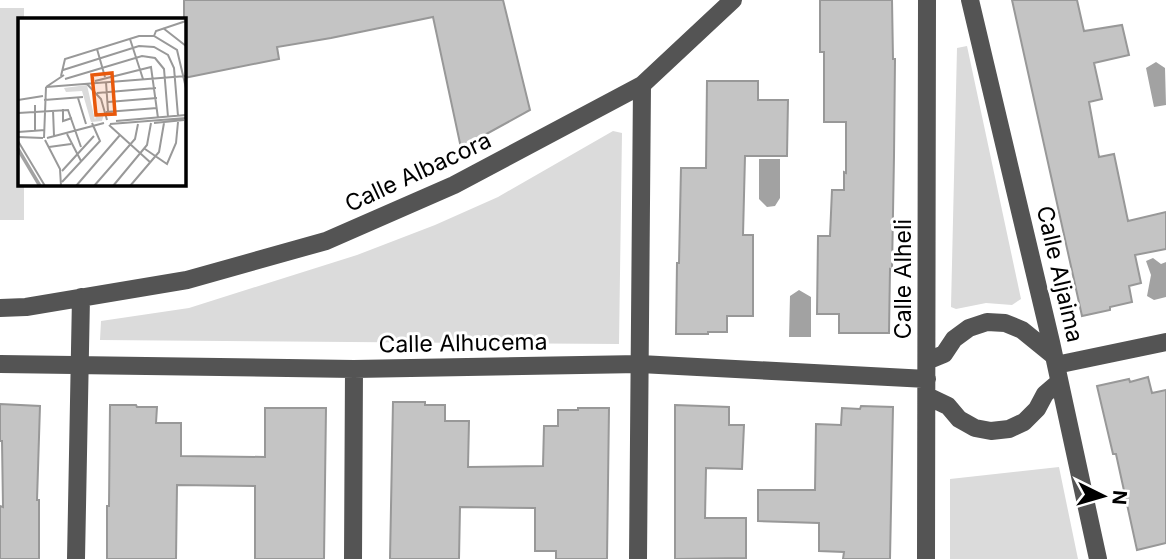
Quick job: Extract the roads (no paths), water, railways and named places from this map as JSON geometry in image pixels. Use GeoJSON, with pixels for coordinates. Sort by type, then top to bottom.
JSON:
{"type":"FeatureCollection","features":[{"type":"Feature","properties":{"kind":"street","name":"Calle Albacora"},"geometry":{"type":"LineString","coordinates":[[0,308],[26,307],[187,281],[326,242],[454,185],[642,85],[733,0]]}},
{"type":"Feature","properties":{"kind":"street","name":"Calle Alheli"},"geometry":{"type":"LineString","coordinates":[[926,559],[927,0]]}},
{"type":"Feature","properties":{"kind":"street","name":"Calle Aljaima"},"geometry":{"type":"LineString","coordinates":[[971,0],[1098,559]]}},
{"type":"Feature","properties":{"kind":"street"},"geometry":{"type":"LineString","coordinates":[[639,559],[642,85]]}},
{"type":"Feature","properties":{"kind":"street"},"geometry":{"type":"LineString","coordinates":[[76,559],[81,297]]}},
{"type":"Feature","properties":{"kind":"street"},"geometry":{"type":"LineString","coordinates":[[986,322],[1005,323],[1022,330],[1056,368],[1037,410],[1024,422],[1009,429],[991,431],[975,428],[959,419],[927,379],[954,339],[969,328],[986,322]]}},
{"type":"Feature","properties":{"kind":"street"},"geometry":{"type":"LineString","coordinates":[[1056,368],[1166,342]]}},
{"type":"Feature","properties":{"kind":"street","name":"Calle Alhucema"},"geometry":{"type":"LineString","coordinates":[[0,364],[354,369],[640,365],[927,379]]}},
{"type":"Feature","properties":{"kind":"street"},"geometry":{"type":"LineString","coordinates":[[353,559],[354,369]]}}]}
